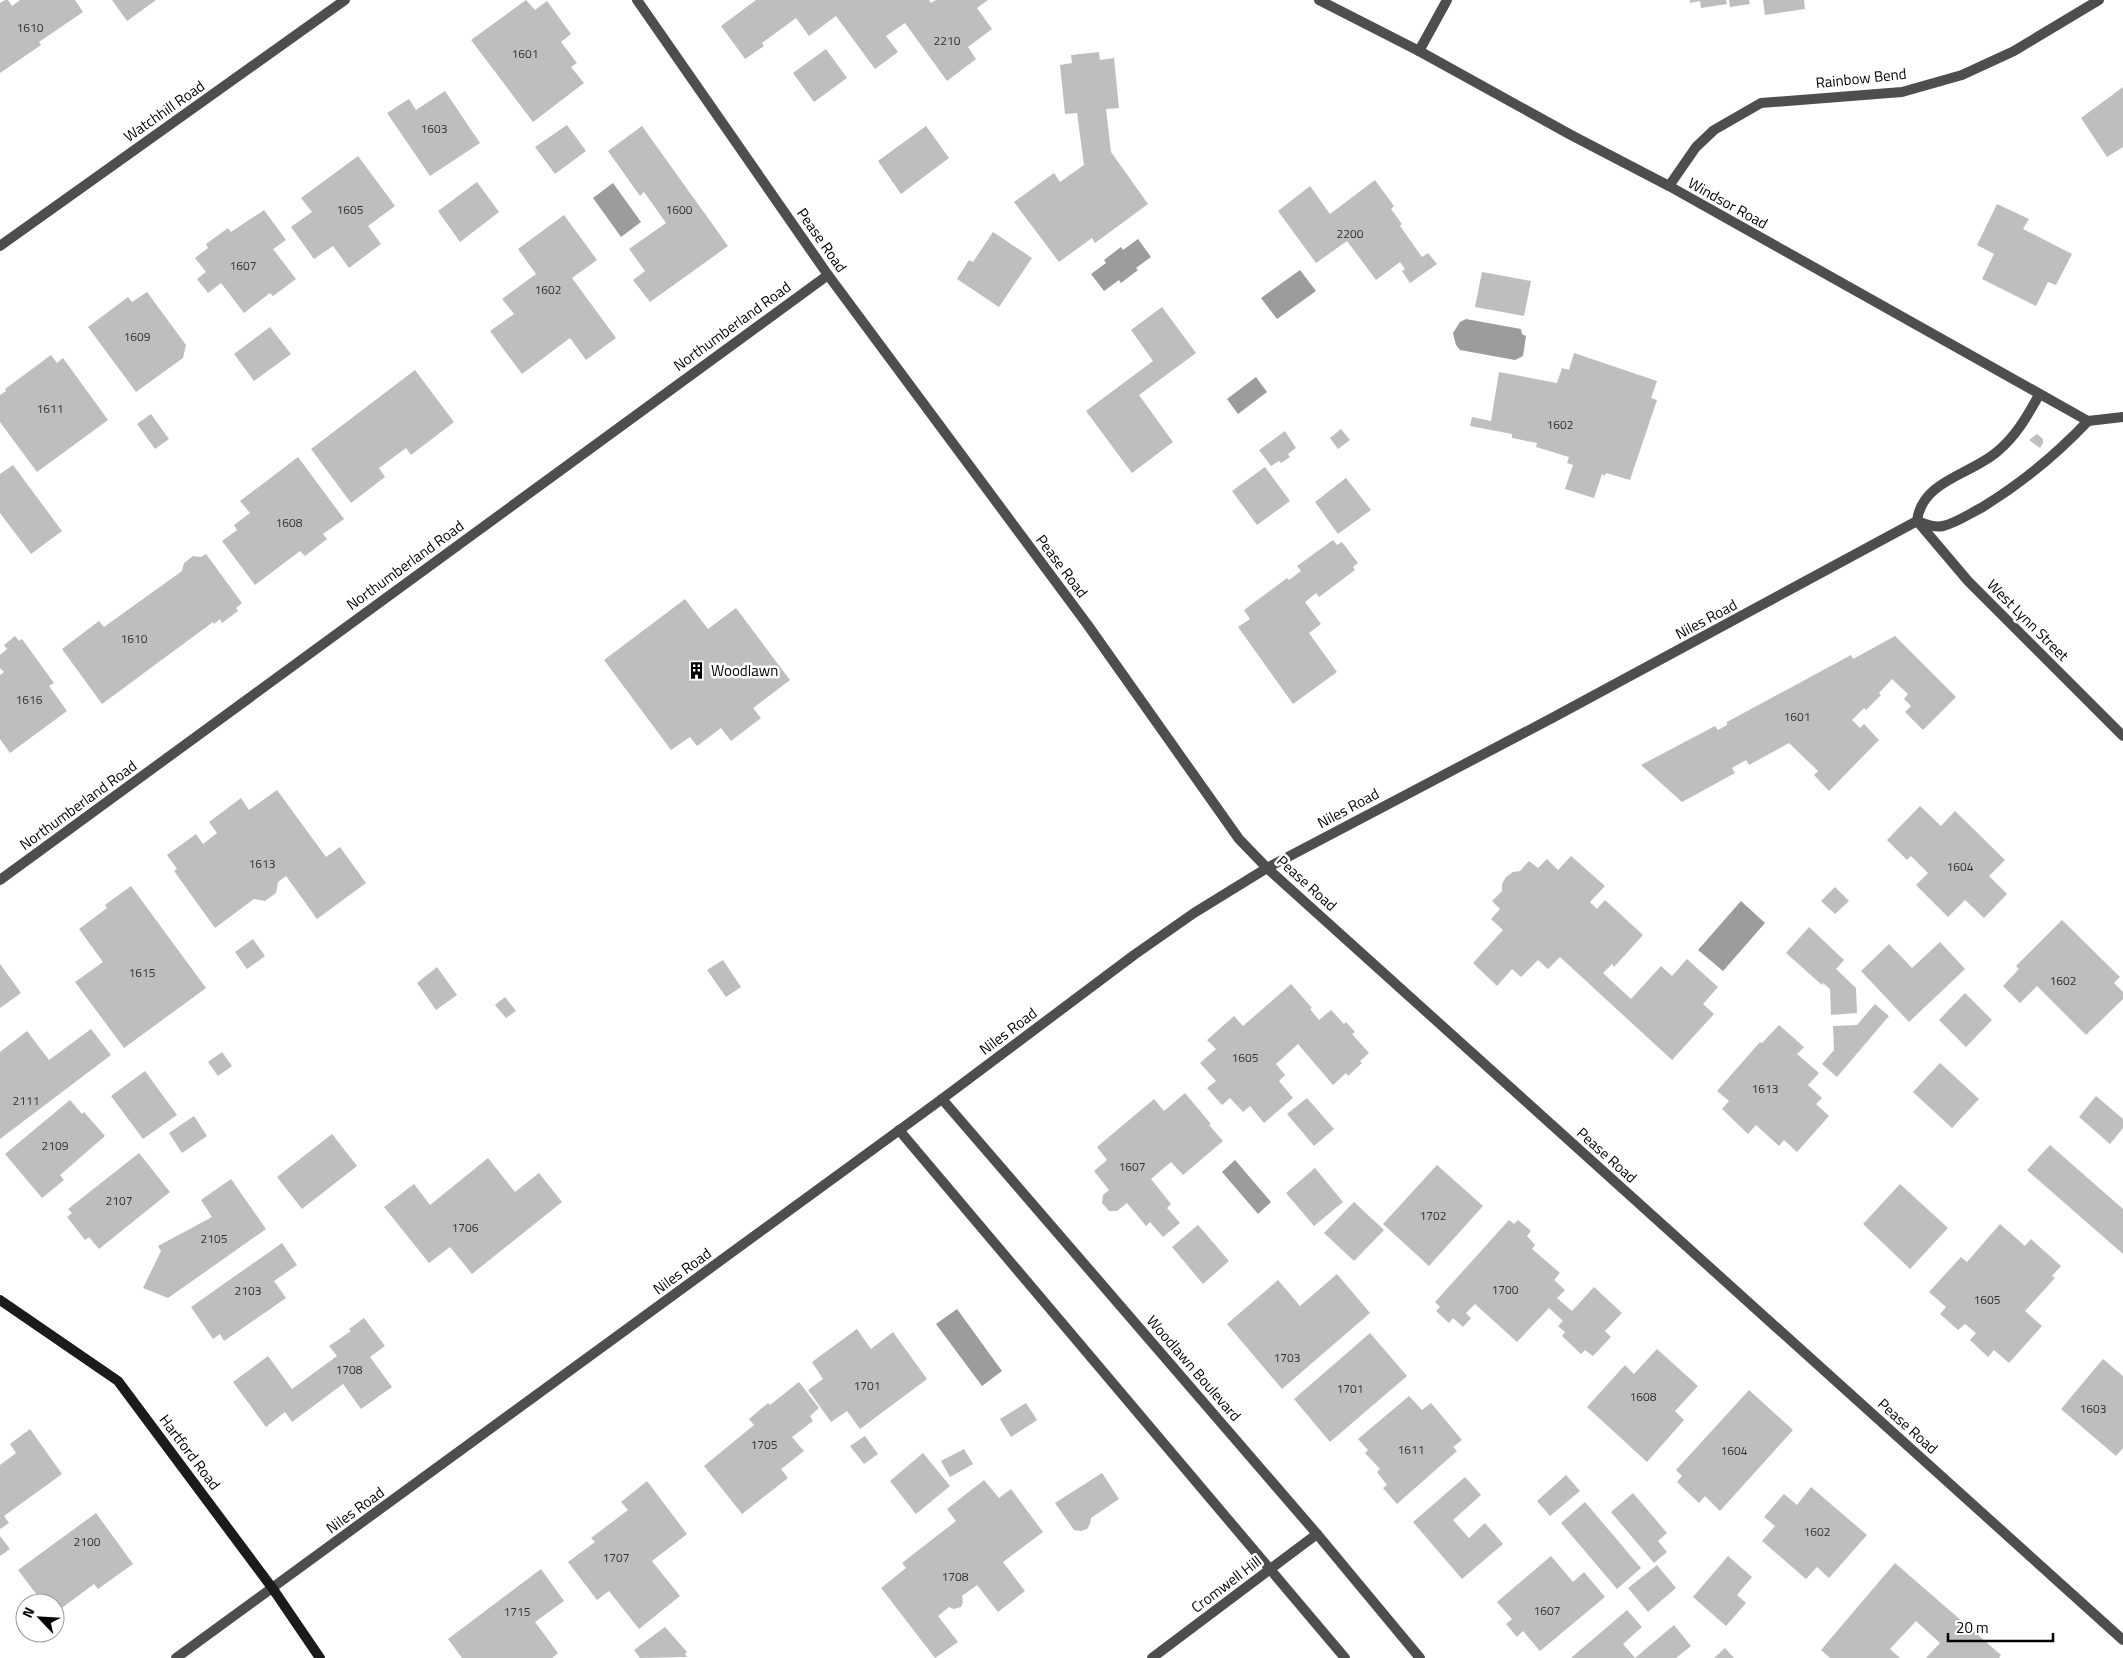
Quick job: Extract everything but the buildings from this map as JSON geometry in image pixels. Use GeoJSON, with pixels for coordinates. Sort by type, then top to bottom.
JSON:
{"type":"FeatureCollection","features":[{"type":"Feature","properties":{"kind":"street","name":"Watchhill Road"},"geometry":{"type":"LineString","coordinates":[[0,246],[345,0]]}},
{"type":"Feature","properties":{"kind":"street","name":"Pease Road"},"geometry":{"type":"LineString","coordinates":[[637,0],[828,275],[1086,624],[1239,839],[1267,868],[2123,1640]]}},
{"type":"Feature","properties":{"kind":"street","name":"Windsor Road"},"geometry":{"type":"LineString","coordinates":[[1319,0],[1419,51],[1571,135],[1669,186],[2088,421]]}},
{"type":"Feature","properties":{"kind":"street"},"geometry":{"type":"LineString","coordinates":[[1419,51],[1447,0]]}},
{"type":"Feature","properties":{"kind":"street","name":"Rainbow Bend"},"geometry":{"type":"LineString","coordinates":[[1669,186],[1696,147],[1714,130],[1761,103],[1902,92],[1962,75],[2014,51],[2099,0]]}},
{"type":"Feature","properties":{"kind":"street","name":"Northumberland Road"},"geometry":{"type":"LineString","coordinates":[[0,880],[828,275]]}},
{"type":"Feature","properties":{"kind":"street"},"geometry":{"type":"LineString","coordinates":[[2039,395],[2022,424],[2007,444],[1978,465],[1933,490],[1918,508],[1917,521],[1930,526],[1942,526],[1956,521],[2035,472],[2061,450],[2088,421],[2123,417]]}},
{"type":"Feature","properties":{"kind":"street","name":"Niles Road"},"geometry":{"type":"LineString","coordinates":[[176,1658],[273,1589],[1194,913],[1267,868],[1554,717],[1917,521]]}},
{"type":"Feature","properties":{"kind":"street","name":"West Lynn Street"},"geometry":{"type":"LineString","coordinates":[[1917,521],[1968,582],[2123,736]]}},
{"type":"Feature","properties":{"kind":"street","name":"Woodlawn Boulevard"},"geometry":{"type":"LineString","coordinates":[[942,1099],[1317,1534],[1420,1658]]}},
{"type":"Feature","properties":{"kind":"street"},"geometry":{"type":"LineString","coordinates":[[899,1130],[1345,1658]]}},
{"type":"Feature","properties":{"kind":"street","name":"Hartford Road"},"geometry":{"type":"LineString","coordinates":[[0,1300],[118,1381],[273,1589],[320,1658]]}},
{"type":"Feature","properties":{"kind":"street","name":"Cromwell Hill"},"geometry":{"type":"LineString","coordinates":[[1152,1658],[1317,1534]]}},
{"type":"Feature","properties":{"kind":"shaded area"},"geometry":{"type":"Polygon","coordinates":[[[613,183],[641,222],[621,237],[593,198],[613,183]]]}},
{"type":"Feature","properties":{"kind":"shaded area"},"geometry":{"type":"Polygon","coordinates":[[[1138,239],[1151,257],[1136,268],[1138,270],[1121,283],[1119,280],[1104,291],[1091,274],[1106,263],[1104,260],[1121,247],[1123,250],[1138,239]]]}},
{"type":"Feature","properties":{"kind":"shaded area"},"geometry":{"type":"Polygon","coordinates":[[[1300,270],[1316,291],[1277,319],[1261,298],[1300,270]]]}},
{"type":"Feature","properties":{"kind":"shaded area"},"geometry":{"type":"Polygon","coordinates":[[[1466,319],[1521,329],[1522,334],[1526,336],[1523,356],[1515,360],[1460,350],[1456,345],[1453,333],[1460,322],[1466,319]]]}},
{"type":"Feature","properties":{"kind":"shaded area"},"geometry":{"type":"Polygon","coordinates":[[[1256,377],[1267,392],[1238,414],[1227,399],[1256,377]]]}},
{"type":"Feature","properties":{"kind":"shaded area"},"geometry":{"type":"Polygon","coordinates":[[[1741,901],[1765,923],[1723,971],[1698,950],[1741,901]]]}},
{"type":"Feature","properties":{"kind":"shaded area"},"geometry":{"type":"Polygon","coordinates":[[[1235,1160],[1271,1202],[1258,1214],[1222,1172],[1235,1160]]]}},
{"type":"Feature","properties":{"kind":"shaded area"},"geometry":{"type":"Polygon","coordinates":[[[957,1309],[1002,1371],[982,1386],[936,1324],[957,1309]]]}},
{"type":"Feature","properties":{"kind":"place","name":"Woodlawn"},"geometry":{"type":"Point","coordinates":[697,670]}}]}
